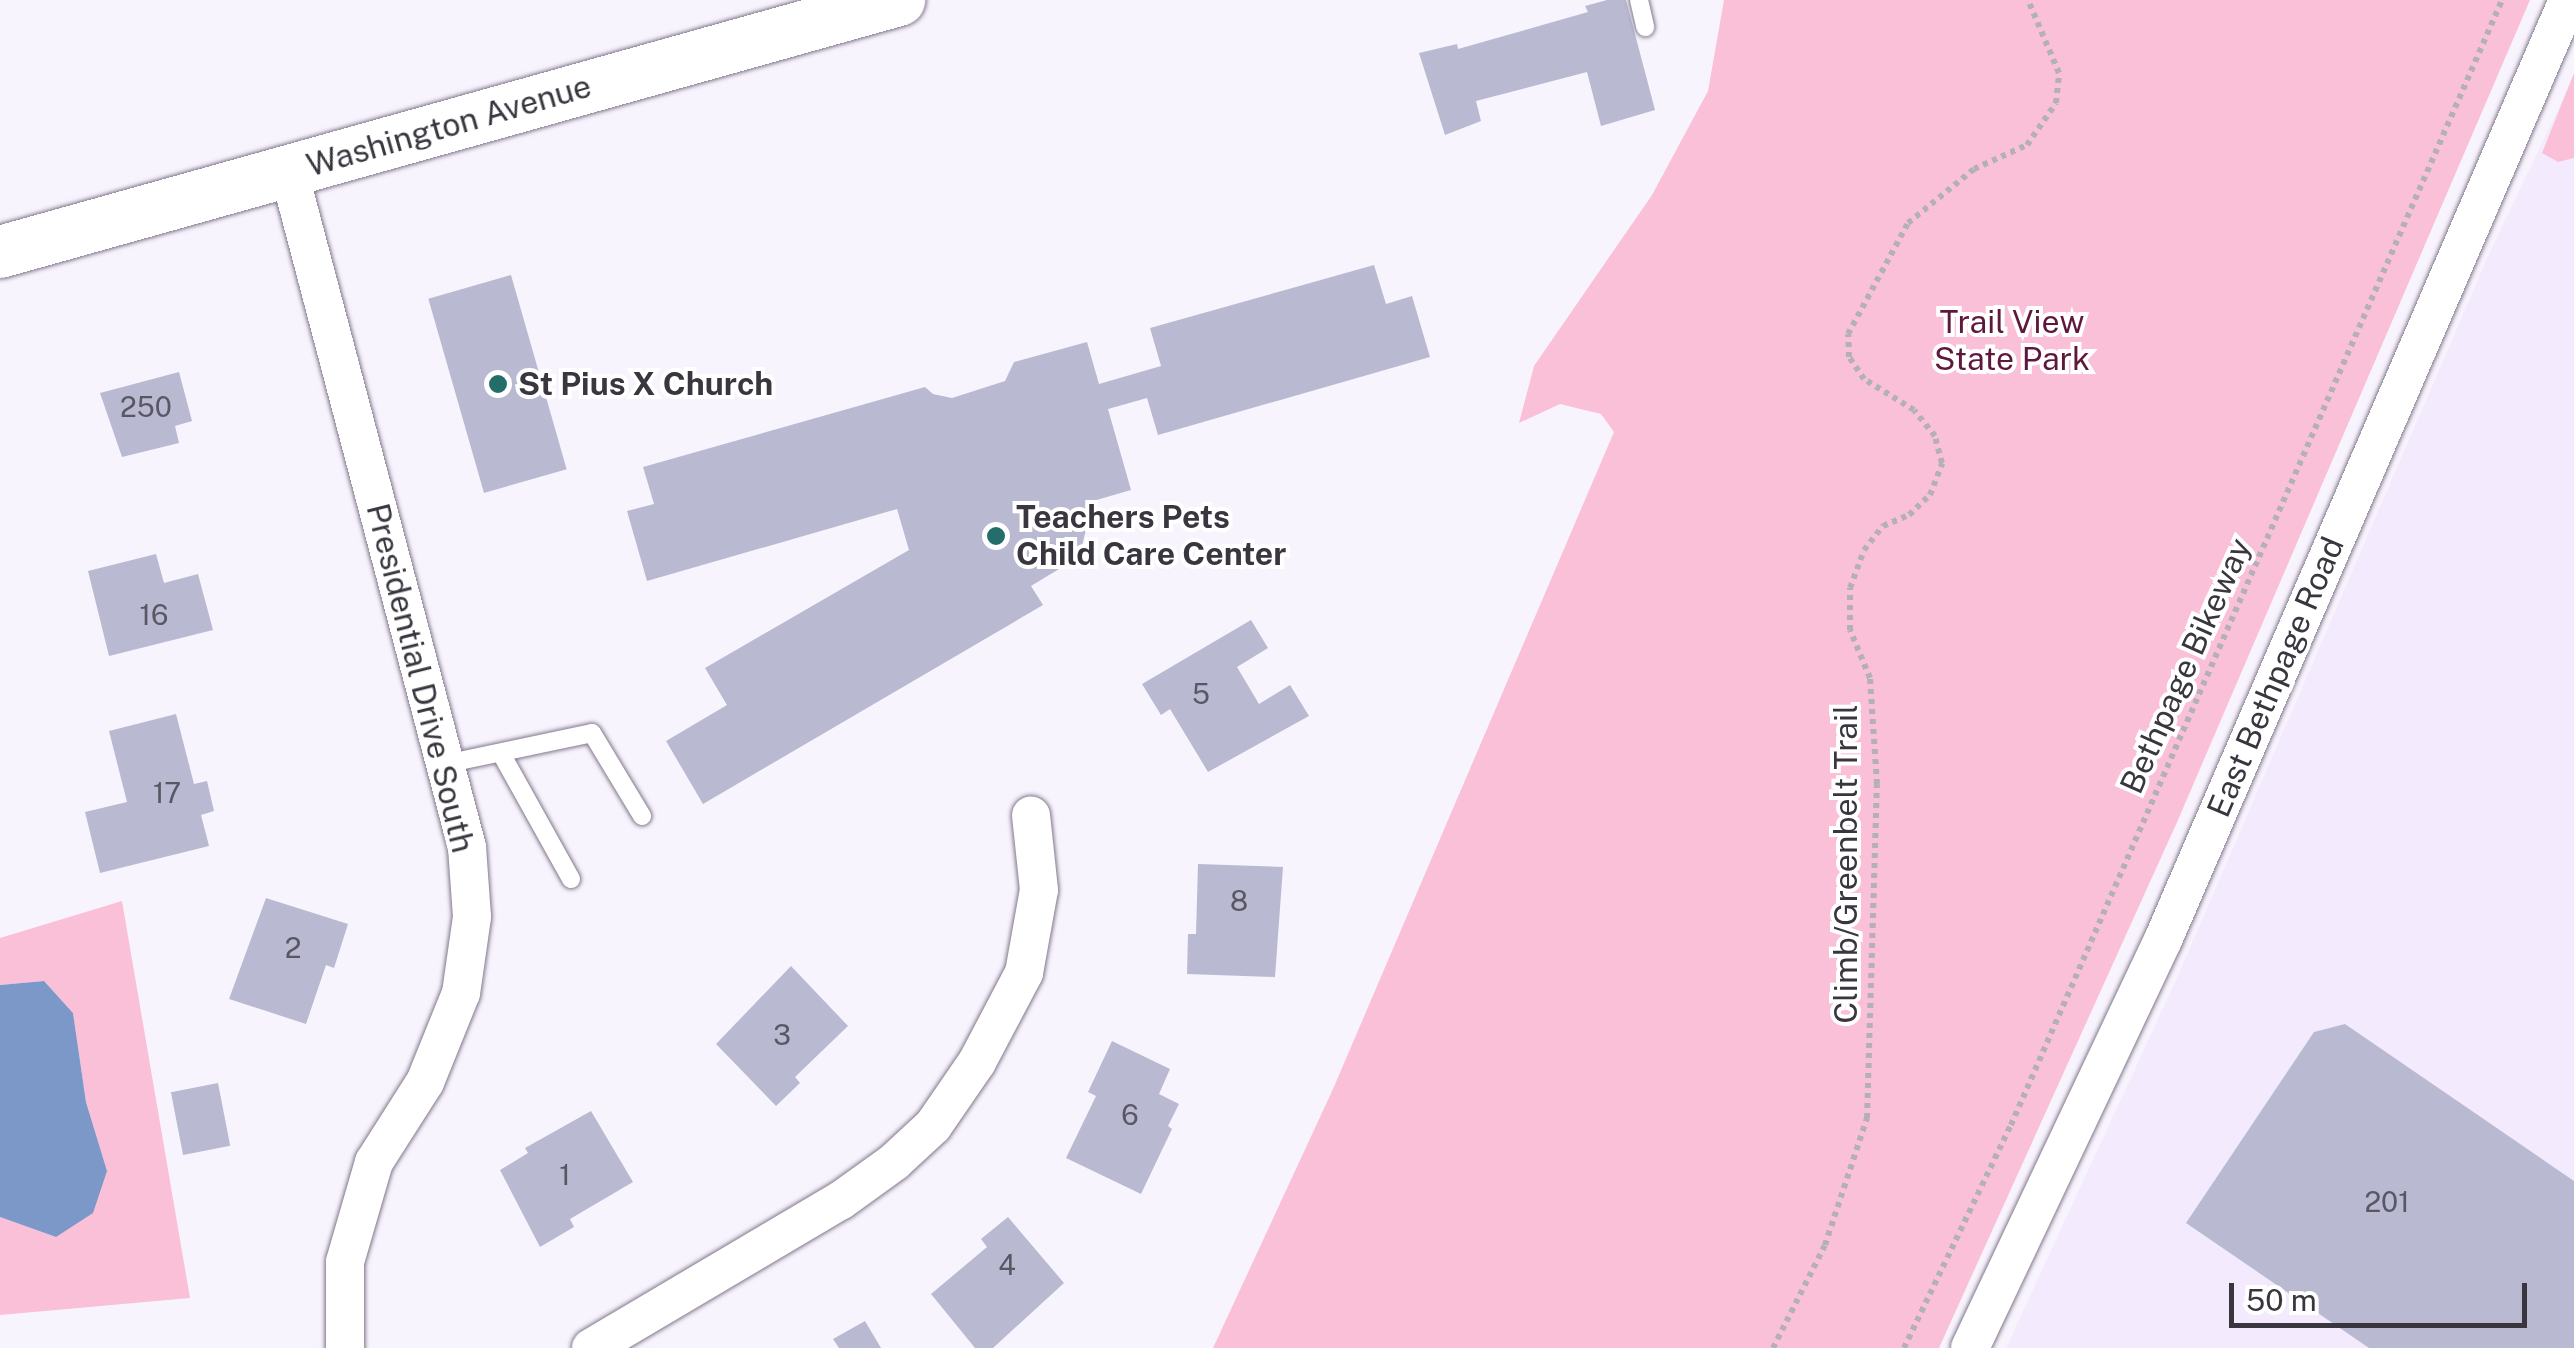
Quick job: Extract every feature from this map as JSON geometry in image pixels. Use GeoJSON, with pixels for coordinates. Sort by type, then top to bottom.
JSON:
{"type":"FeatureCollection","features":[{"type":"Feature","properties":{"kind":"main road","name":"Washington Avenue"},"geometry":{"type":"LineString","coordinates":[[0,252],[289,172],[818,10],[899,0]]}},
{"type":"Feature","properties":{"kind":"street","name":"East Bethpage Road"},"geometry":{"type":"LineString","coordinates":[[1970,1348],[2163,940],[2568,0]]}},
{"type":"Feature","properties":{"kind":"street","name":"Presidential Drive South"},"geometry":{"type":"LineString","coordinates":[[289,172],[466,847],[472,917],[461,992],[426,1082],[374,1162],[346,1262],[345,1348]]}},
{"type":"Feature","properties":{"kind":"street"},"geometry":{"type":"LineString","coordinates":[[591,1348],[840,1201],[894,1162],[933,1126],[977,1062],[1024,973],[1038,890],[1031,815]]}},
{"type":"Feature","properties":{"kind":"lane"},"geometry":{"type":"LineString","coordinates":[[1639,0],[1646,27]]}},
{"type":"Feature","properties":{"kind":"lane"},"geometry":{"type":"LineString","coordinates":[[445,764],[592,734],[642,816]]}},
{"type":"Feature","properties":{"kind":"lane"},"geometry":{"type":"LineString","coordinates":[[502,754],[571,879]]}},
{"type":"Feature","properties":{"kind":"path","name":"Climb/Greenbelt Trail"},"geometry":{"type":"LineString","coordinates":[[1772,1348],[1824,1244],[1867,1118],[1877,784],[1870,678],[1850,630],[1850,588],[1864,550],[1883,526],[1909,516],[1930,495],[1942,463],[1935,436],[1914,410],[1864,379],[1849,357],[1848,334],[1908,223],[1974,170],[2027,144],[2056,103],[2059,73],[2028,0]]}},
{"type":"Feature","properties":{"kind":"path","name":"Bethpage Bikeway"},"geometry":{"type":"LineString","coordinates":[[1904,1348],[2020,1107],[2502,0]]}},
{"type":"Feature","properties":{"kind":"shaded area"},"geometry":{"type":"Polygon","coordinates":[[[2574,76],[2574,1348],[2006,1348],[2176,980],[2488,256],[2574,76]]]}},
{"type":"Feature","properties":{"kind":"green space","name":"Trail View State Park"},"geometry":{"type":"Polygon","coordinates":[[[1724,0],[2530,0],[2178,820],[1939,1348],[1213,1348],[1333,1089],[1614,432],[1601,414],[1560,404],[1519,423],[1534,366],[1652,195],[1708,91],[1724,0]]]}},
{"type":"Feature","properties":{"kind":"green space"},"geometry":{"type":"Polygon","coordinates":[[[2574,73],[2574,158],[2558,162],[2542,153],[2574,73]]]}},
{"type":"Feature","properties":{"kind":"green space"},"geometry":{"type":"Polygon","coordinates":[[[122,901],[190,1298],[0,1315],[0,1217],[56,1237],[107,1171],[86,1102],[73,1013],[44,981],[0,985],[0,938],[122,901]]]}},
{"type":"Feature","properties":{"kind":"water"},"geometry":{"type":"Polygon","coordinates":[[[44,981],[73,1013],[86,1102],[107,1171],[93,1213],[56,1237],[0,1217],[0,985],[44,981]]]}},
{"type":"Feature","properties":{"kind":"building"},"geometry":{"type":"Polygon","coordinates":[[[1626,0],[1655,110],[1601,126],[1587,72],[1476,101],[1481,121],[1445,135],[1419,53],[1457,44],[1458,49],[1588,12],[1585,6],[1626,0]]]}},
{"type":"Feature","properties":{"kind":"building","name":"Teachers Pets Child Care Center"},"geometry":{"type":"Polygon","coordinates":[[[1374,265],[1386,304],[1412,296],[1430,357],[1158,435],[1147,398],[1108,409],[1131,490],[1093,501],[1082,546],[1064,566],[1031,586],[1043,605],[703,804],[666,741],[727,705],[705,668],[909,550],[897,509],[647,581],[627,511],[654,504],[643,467],[925,387],[933,394],[952,398],[1005,381],[1014,362],[1087,342],[1099,384],[1161,366],[1150,328],[1374,265]]]}},
{"type":"Feature","properties":{"kind":"building","name":"St Pius X Church"},"geometry":{"type":"Polygon","coordinates":[[[511,275],[567,469],[484,493],[428,299],[511,275]]]}},
{"type":"Feature","properties":{"kind":"building"},"geometry":{"type":"Polygon","coordinates":[[[179,372],[192,421],[175,426],[179,443],[122,457],[100,393],[179,372]]]}},
{"type":"Feature","properties":{"kind":"building"},"geometry":{"type":"Polygon","coordinates":[[[156,554],[164,583],[198,574],[213,630],[109,656],[88,571],[156,554]]]}},
{"type":"Feature","properties":{"kind":"building"},"geometry":{"type":"Polygon","coordinates":[[[1251,620],[1268,648],[1237,667],[1259,704],[1290,685],[1309,716],[1208,772],[1170,709],[1161,715],[1142,684],[1251,620]]]}},
{"type":"Feature","properties":{"kind":"building"},"geometry":{"type":"Polygon","coordinates":[[[176,714],[194,784],[207,781],[214,811],[201,815],[209,846],[100,873],[85,812],[127,802],[109,731],[176,714]]]}},
{"type":"Feature","properties":{"kind":"building"},"geometry":{"type":"Polygon","coordinates":[[[1198,864],[1283,867],[1275,977],[1187,974],[1188,934],[1196,934],[1198,864]]]}},
{"type":"Feature","properties":{"kind":"building"},"geometry":{"type":"Polygon","coordinates":[[[266,898],[348,924],[334,968],[326,965],[306,1024],[229,999],[266,898]]]}},
{"type":"Feature","properties":{"kind":"building"},"geometry":{"type":"Polygon","coordinates":[[[791,966],[848,1026],[795,1077],[800,1083],[776,1106],[716,1044],[791,966]]]}},
{"type":"Feature","properties":{"kind":"building"},"geometry":{"type":"Polygon","coordinates":[[[2345,1024],[2574,1181],[2574,1348],[2369,1348],[2186,1223],[2314,1032],[2345,1024]]]}},
{"type":"Feature","properties":{"kind":"building"},"geometry":{"type":"Polygon","coordinates":[[[1112,1041],[1170,1069],[1159,1094],[1179,1104],[1168,1126],[1172,1129],[1141,1194],[1066,1158],[1096,1096],[1088,1092],[1112,1041]]]}},
{"type":"Feature","properties":{"kind":"building"},"geometry":{"type":"Polygon","coordinates":[[[218,1083],[230,1146],[183,1155],[171,1092],[218,1083]]]}},
{"type":"Feature","properties":{"kind":"building"},"geometry":{"type":"Polygon","coordinates":[[[591,1111],[633,1182],[570,1219],[574,1227],[540,1247],[500,1170],[528,1153],[525,1148],[591,1111]]]}},
{"type":"Feature","properties":{"kind":"building"},"geometry":{"type":"Polygon","coordinates":[[[1008,1217],[1064,1283],[993,1348],[975,1348],[931,1294],[987,1247],[981,1239],[1008,1217]]]}},
{"type":"Feature","properties":{"kind":"building"},"geometry":{"type":"Polygon","coordinates":[[[865,1321],[881,1348],[839,1348],[833,1339],[865,1321]]]}},
{"type":"Feature","properties":{"kind":"place","name":"St Pius X Church"},"geometry":{"type":"Point","coordinates":[498,384]}},
{"type":"Feature","properties":{"kind":"place","name":"Teachers Pets Child Care Center"},"geometry":{"type":"Point","coordinates":[996,536]}}]}
